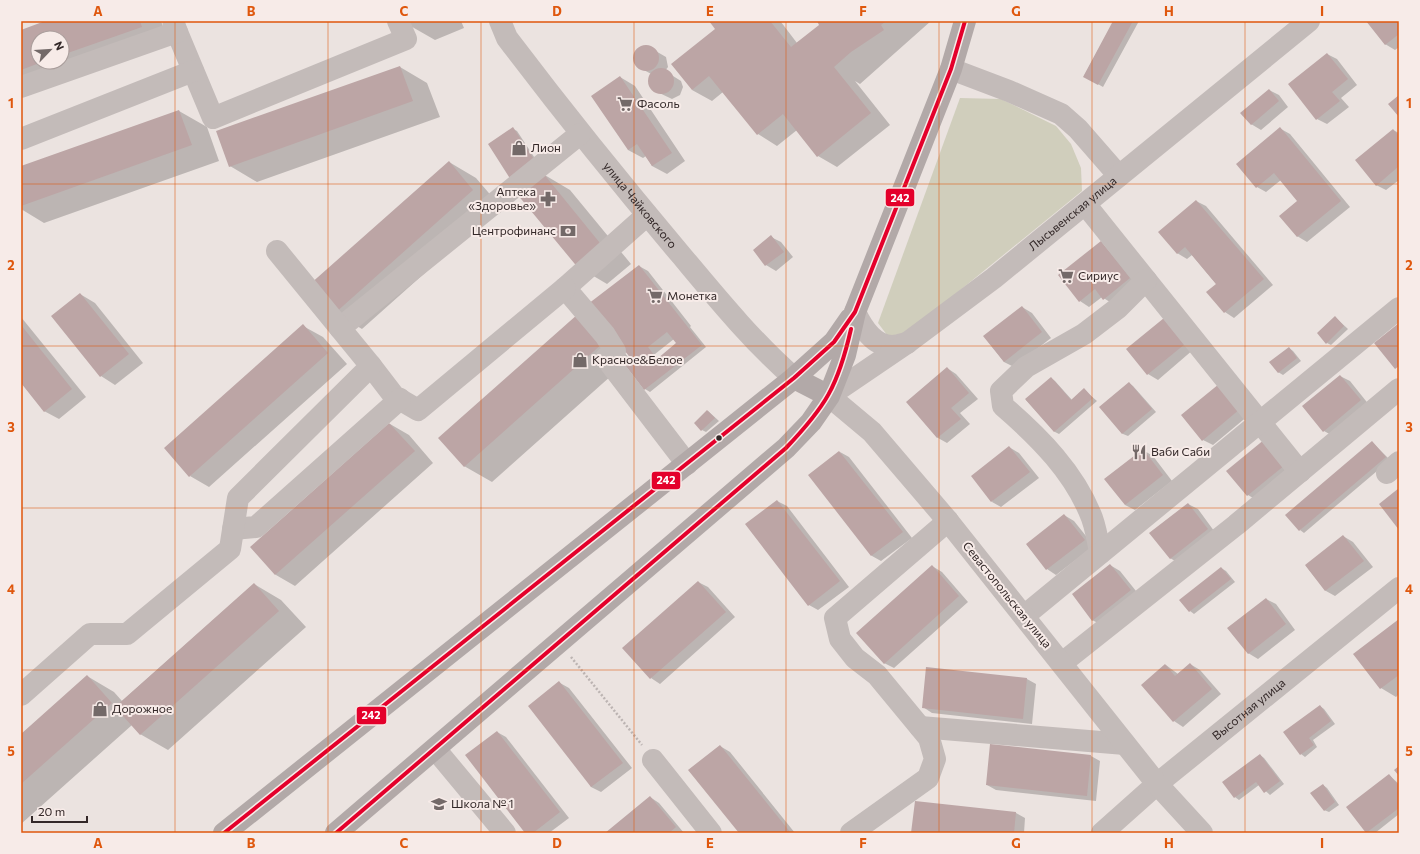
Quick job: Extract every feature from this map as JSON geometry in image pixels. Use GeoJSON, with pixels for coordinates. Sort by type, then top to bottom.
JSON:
{"type":"FeatureCollection","features":[{"type":"Feature","properties":{"kind":"main road"},"geometry":{"type":"LineString","coordinates":[[224,833],[794,378],[834,342],[855,312],[951,69],[965,21]]}},
{"type":"Feature","properties":{"kind":"main road","name":"Лысьвенская улица"},"geometry":{"type":"LineString","coordinates":[[336,833],[436,750],[786,448],[811,422],[829,396],[845,355],[855,312]]}},
{"type":"Feature","properties":{"kind":"main road","name":"Севастопольская улица"},"geometry":{"type":"LineString","coordinates":[[794,378],[829,396]]}},
{"type":"Feature","properties":{"kind":"street"},"geometry":{"type":"LineString","coordinates":[[21,87],[175,27],[213,118],[406,40],[398,21]]}},
{"type":"Feature","properties":{"kind":"street","name":"улица Чайковского"},"geometry":{"type":"LineString","coordinates":[[500,21],[507,38],[580,134],[646,215],[750,337],[794,378]]}},
{"type":"Feature","properties":{"kind":"street","name":"Лысьвенская улица"},"geometry":{"type":"LineString","coordinates":[[829,396],[907,342],[994,278],[1309,21]]}},
{"type":"Feature","properties":{"kind":"street"},"geometry":{"type":"LineString","coordinates":[[951,69],[1009,91],[1060,114],[1078,129],[1119,176]]}},
{"type":"Feature","properties":{"kind":"street"},"geometry":{"type":"LineString","coordinates":[[21,139],[193,71]]}},
{"type":"Feature","properties":{"kind":"street"},"geometry":{"type":"LineString","coordinates":[[340,328],[580,134]]}},
{"type":"Feature","properties":{"kind":"street"},"geometry":{"type":"LineString","coordinates":[[1085,204],[1300,472]]}},
{"type":"Feature","properties":{"kind":"street"},"geometry":{"type":"LineString","coordinates":[[277,251],[394,396],[418,410],[566,288],[646,215]]}},
{"type":"Feature","properties":{"kind":"street"},"geometry":{"type":"LineString","coordinates":[[1100,553],[1092,519],[1081,493],[1059,463],[1031,430],[1003,406],[1001,391],[1026,367],[1084,334],[1118,308],[1146,280]]}},
{"type":"Feature","properties":{"kind":"street"},"geometry":{"type":"LineString","coordinates":[[566,288],[605,335],[615,351],[606,358],[687,464]]}},
{"type":"Feature","properties":{"kind":"street"},"geometry":{"type":"LineString","coordinates":[[1024,616],[1399,308]]}},
{"type":"Feature","properties":{"kind":"street"},"geometry":{"type":"LineString","coordinates":[[855,312],[861,325],[870,336],[880,343],[892,346],[907,342]]}},
{"type":"Feature","properties":{"kind":"street"},"geometry":{"type":"LineString","coordinates":[[21,695],[90,634],[127,634],[230,549],[238,498],[371,366]]}},
{"type":"Feature","properties":{"kind":"street"},"geometry":{"type":"LineString","coordinates":[[1062,664],[1300,472],[1399,389]]}},
{"type":"Feature","properties":{"kind":"street","name":"Севастопольская улица"},"geometry":{"type":"LineString","coordinates":[[829,396],[872,432],[948,521],[1157,784],[1202,833]]}},
{"type":"Feature","properties":{"kind":"street"},"geometry":{"type":"LineString","coordinates":[[233,529],[256,527],[400,399]]}},
{"type":"Feature","properties":{"kind":"street"},"geometry":{"type":"LineString","coordinates":[[851,833],[928,778],[935,759],[929,738],[877,675],[855,658],[840,639],[836,618],[948,521]]}},
{"type":"Feature","properties":{"kind":"street","name":"Высотная улица"},"geometry":{"type":"LineString","coordinates":[[1102,833],[1157,784],[1395,599]]}},
{"type":"Feature","properties":{"kind":"street"},"geometry":{"type":"LineString","coordinates":[[920,727],[1125,744]]}},
{"type":"Feature","properties":{"kind":"street"},"geometry":{"type":"LineString","coordinates":[[436,750],[505,833]]}},
{"type":"Feature","properties":{"kind":"street"},"geometry":{"type":"LineString","coordinates":[[653,760],[711,833]]}},
{"type":"Feature","properties":{"kind":"path"},"geometry":{"type":"LineString","coordinates":[[559,643],[653,760]]}},
{"type":"Feature","properties":{"kind":"shaded area"},"geometry":{"type":"Polygon","coordinates":[[[960,98],[1001,99],[1056,126],[1071,144],[1081,168],[1082,191],[905,335],[890,339],[878,323],[960,98]]]}},
{"type":"Feature","properties":{"kind":"building"},"geometry":{"type":"Polygon","coordinates":[[[45,21],[140,21],[142,27],[70,52],[70,30],[30,30],[30,67],[21,70],[21,30],[45,21]]]}},
{"type":"Feature","properties":{"kind":"building"},"geometry":{"type":"Polygon","coordinates":[[[709,21],[770,21],[791,47],[819,25],[817,21],[886,21],[881,25],[884,30],[851,52],[834,67],[871,113],[817,157],[783,114],[757,135],[709,76],[692,90],[671,64],[715,29],[709,21]]]}},
{"type":"Feature","properties":{"kind":"building"},"geometry":{"type":"Polygon","coordinates":[[[1113,21],[1133,21],[1098,85],[1083,77],[1113,21]]]}},
{"type":"Feature","properties":{"kind":"building"},"geometry":{"type":"Polygon","coordinates":[[[1366,21],[1399,21],[1399,34],[1385,45],[1366,21]]]}},
{"type":"Feature","properties":{"kind":"building"},"geometry":{"type":"Polygon","coordinates":[[[646,45],[655,49],[659,58],[655,67],[646,71],[637,67],[633,58],[637,49],[646,45]]]}},
{"type":"Feature","properties":{"kind":"building"},"geometry":{"type":"Polygon","coordinates":[[[1327,53],[1348,79],[1332,92],[1340,101],[1316,120],[1288,84],[1327,53]]]}},
{"type":"Feature","properties":{"kind":"building"},"geometry":{"type":"Polygon","coordinates":[[[400,66],[413,101],[229,167],[216,131],[400,66]]]}},
{"type":"Feature","properties":{"kind":"building"},"geometry":{"type":"Polygon","coordinates":[[[661,68],[670,72],[674,81],[670,90],[661,94],[652,90],[648,81],[652,72],[661,68]]]}},
{"type":"Feature","properties":{"kind":"building"},"geometry":{"type":"Polygon","coordinates":[[[620,76],[672,153],[652,166],[637,144],[628,150],[591,96],[620,76]]]}},
{"type":"Feature","properties":{"kind":"building"},"geometry":{"type":"Polygon","coordinates":[[[1269,89],[1279,101],[1251,125],[1240,113],[1269,89]]]}},
{"type":"Feature","properties":{"kind":"building"},"geometry":{"type":"Polygon","coordinates":[[[1399,95],[1399,117],[1388,104],[1399,95]]]}},
{"type":"Feature","properties":{"kind":"building"},"geometry":{"type":"Polygon","coordinates":[[[179,110],[192,145],[21,206],[21,166],[179,110]]]}},
{"type":"Feature","properties":{"kind":"building"},"geometry":{"type":"Polygon","coordinates":[[[513,127],[537,164],[511,180],[488,144],[513,127]]]}},
{"type":"Feature","properties":{"kind":"building"},"geometry":{"type":"Polygon","coordinates":[[[1280,127],[1341,201],[1297,237],[1279,216],[1297,201],[1274,173],[1256,188],[1236,164],[1280,127]]]}},
{"type":"Feature","properties":{"kind":"building"},"geometry":{"type":"Polygon","coordinates":[[[1393,129],[1399,136],[1399,166],[1376,186],[1355,160],[1393,129]]]}},
{"type":"Feature","properties":{"kind":"building"},"geometry":{"type":"Polygon","coordinates":[[[449,161],[473,190],[334,314],[309,285],[449,161]]]}},
{"type":"Feature","properties":{"kind":"building"},"geometry":{"type":"Polygon","coordinates":[[[543,173],[604,248],[579,269],[517,194],[543,173]]]}},
{"type":"Feature","properties":{"kind":"building"},"geometry":{"type":"Polygon","coordinates":[[[1196,200],[1264,279],[1224,313],[1206,292],[1216,284],[1185,247],[1177,254],[1158,232],[1196,200]]]}},
{"type":"Feature","properties":{"kind":"building"},"geometry":{"type":"Polygon","coordinates":[[[771,235],[784,252],[765,266],[753,250],[771,235]]]}},
{"type":"Feature","properties":{"kind":"building"},"geometry":{"type":"Polygon","coordinates":[[[1101,241],[1130,278],[1103,300],[1095,289],[1079,302],[1058,275],[1101,241]]]}},
{"type":"Feature","properties":{"kind":"building"},"geometry":{"type":"Polygon","coordinates":[[[639,265],[702,345],[644,390],[625,365],[632,360],[588,304],[639,265]],[[667,332],[648,347],[657,359],[676,343],[667,332]]]}},
{"type":"Feature","properties":{"kind":"building"},"geometry":{"type":"Polygon","coordinates":[[[80,293],[129,354],[100,377],[51,316],[80,293]]]}},
{"type":"Feature","properties":{"kind":"building"},"geometry":{"type":"Polygon","coordinates":[[[1022,306],[1042,332],[1004,362],[983,336],[1022,306]]]}},
{"type":"Feature","properties":{"kind":"building"},"geometry":{"type":"Polygon","coordinates":[[[578,314],[603,343],[464,467],[438,438],[578,314]]]}},
{"type":"Feature","properties":{"kind":"building"},"geometry":{"type":"Polygon","coordinates":[[[1335,316],[1344,326],[1326,344],[1317,333],[1335,316]]]}},
{"type":"Feature","properties":{"kind":"building"},"geometry":{"type":"Polygon","coordinates":[[[1164,318],[1185,344],[1147,375],[1126,349],[1164,318]]]}},
{"type":"Feature","properties":{"kind":"building"},"geometry":{"type":"Polygon","coordinates":[[[1399,323],[1399,366],[1395,369],[1374,343],[1399,323]]]}},
{"type":"Feature","properties":{"kind":"building"},"geometry":{"type":"Polygon","coordinates":[[[303,324],[328,353],[189,477],[164,448],[303,324]]]}},
{"type":"Feature","properties":{"kind":"building"},"geometry":{"type":"Polygon","coordinates":[[[21,325],[72,389],[44,412],[21,383],[21,325]]]}},
{"type":"Feature","properties":{"kind":"building"},"geometry":{"type":"Polygon","coordinates":[[[1289,347],[1297,358],[1278,373],[1269,362],[1289,347]]]}},
{"type":"Feature","properties":{"kind":"building"},"geometry":{"type":"Polygon","coordinates":[[[947,367],[969,393],[951,408],[961,419],[937,438],[906,402],[947,367]]]}},
{"type":"Feature","properties":{"kind":"building"},"geometry":{"type":"Polygon","coordinates":[[[1340,375],[1361,400],[1323,432],[1302,406],[1340,375]]]}},
{"type":"Feature","properties":{"kind":"building"},"geometry":{"type":"Polygon","coordinates":[[[1051,377],[1071,400],[1084,388],[1093,398],[1054,432],[1025,399],[1051,377]]]}},
{"type":"Feature","properties":{"kind":"building"},"geometry":{"type":"Polygon","coordinates":[[[1129,382],[1152,409],[1122,434],[1099,407],[1129,382]]]}},
{"type":"Feature","properties":{"kind":"building"},"geometry":{"type":"Polygon","coordinates":[[[1219,384],[1240,409],[1202,441],[1181,415],[1219,384]]]}},
{"type":"Feature","properties":{"kind":"building"},"geometry":{"type":"Polygon","coordinates":[[[707,410],[715,418],[701,431],[694,423],[707,410]]]}},
{"type":"Feature","properties":{"kind":"building"},"geometry":{"type":"Polygon","coordinates":[[[389,423],[415,451],[275,575],[250,547],[389,423]]]}},
{"type":"Feature","properties":{"kind":"building"},"geometry":{"type":"Polygon","coordinates":[[[1265,439],[1285,465],[1247,496],[1226,471],[1265,439]]]}},
{"type":"Feature","properties":{"kind":"building"},"geometry":{"type":"Polygon","coordinates":[[[1372,441],[1386,457],[1299,531],[1285,515],[1372,441]]]}},
{"type":"Feature","properties":{"kind":"building"},"geometry":{"type":"Polygon","coordinates":[[[1009,446],[1030,472],[991,502],[971,476],[1009,446]]]}},
{"type":"Feature","properties":{"kind":"building"},"geometry":{"type":"Polygon","coordinates":[[[1143,449],[1163,475],[1125,505],[1104,479],[1143,449]]]}},
{"type":"Feature","properties":{"kind":"building"},"geometry":{"type":"Polygon","coordinates":[[[839,451],[903,532],[871,556],[808,475],[839,451]]]}},
{"type":"Feature","properties":{"kind":"building"},"geometry":{"type":"Polygon","coordinates":[[[1399,488],[1399,530],[1379,504],[1399,488]]]}},
{"type":"Feature","properties":{"kind":"building"},"geometry":{"type":"Polygon","coordinates":[[[777,500],[840,581],[808,606],[745,524],[777,500]]]}},
{"type":"Feature","properties":{"kind":"building"},"geometry":{"type":"Polygon","coordinates":[[[1188,503],[1208,529],[1170,559],[1149,533],[1188,503]]]}},
{"type":"Feature","properties":{"kind":"building"},"geometry":{"type":"Polygon","coordinates":[[[1064,514],[1085,540],[1046,570],[1026,544],[1064,514]]]}},
{"type":"Feature","properties":{"kind":"building"},"geometry":{"type":"Polygon","coordinates":[[[1343,535],[1364,561],[1325,591],[1305,565],[1343,535]]]}},
{"type":"Feature","properties":{"kind":"building"},"geometry":{"type":"Polygon","coordinates":[[[1110,564],[1131,590],[1092,621],[1072,594],[1110,564]]]}},
{"type":"Feature","properties":{"kind":"building"},"geometry":{"type":"Polygon","coordinates":[[[932,565],[959,596],[884,664],[856,633],[932,565]]]}},
{"type":"Feature","properties":{"kind":"building"},"geometry":{"type":"Polygon","coordinates":[[[1221,567],[1231,579],[1189,612],[1179,600],[1221,567]]]}},
{"type":"Feature","properties":{"kind":"building"},"geometry":{"type":"Polygon","coordinates":[[[698,581],[726,612],[650,679],[622,648],[698,581]]]}},
{"type":"Feature","properties":{"kind":"building"},"geometry":{"type":"Polygon","coordinates":[[[254,583],[279,611],[140,735],[115,707],[254,583]]]}},
{"type":"Feature","properties":{"kind":"building"},"geometry":{"type":"Polygon","coordinates":[[[1266,598],[1286,624],[1248,654],[1227,628],[1266,598]]]}},
{"type":"Feature","properties":{"kind":"building"},"geometry":{"type":"Polygon","coordinates":[[[1399,619],[1399,675],[1380,689],[1353,654],[1399,619]]]}},
{"type":"Feature","properties":{"kind":"building"},"geometry":{"type":"Polygon","coordinates":[[[1190,663],[1212,689],[1173,722],[1141,685],[1165,664],[1175,676],[1190,663]]]}},
{"type":"Feature","properties":{"kind":"building"},"geometry":{"type":"Polygon","coordinates":[[[926,667],[1027,678],[1023,719],[922,708],[926,667]]]}},
{"type":"Feature","properties":{"kind":"building"},"geometry":{"type":"Polygon","coordinates":[[[87,675],[112,703],[21,784],[21,734],[87,675]]]}},
{"type":"Feature","properties":{"kind":"building"},"geometry":{"type":"Polygon","coordinates":[[[559,681],[623,763],[591,787],[528,706],[559,681]]]}},
{"type":"Feature","properties":{"kind":"building"},"geometry":{"type":"Polygon","coordinates":[[[1320,705],[1331,721],[1309,738],[1314,745],[1300,755],[1283,732],[1320,705]]]}},
{"type":"Feature","properties":{"kind":"building"},"geometry":{"type":"Polygon","coordinates":[[[497,731],[560,812],[533,833],[525,833],[465,755],[497,731]]]}},
{"type":"Feature","properties":{"kind":"building"},"geometry":{"type":"Polygon","coordinates":[[[990,744],[1091,755],[1087,796],[986,785],[990,744]]]}},
{"type":"Feature","properties":{"kind":"building"},"geometry":{"type":"Polygon","coordinates":[[[720,745],[791,833],[739,833],[688,770],[720,745]]]}},
{"type":"Feature","properties":{"kind":"building"},"geometry":{"type":"Polygon","coordinates":[[[1260,754],[1280,781],[1264,793],[1256,782],[1234,798],[1222,782],[1260,754]]]}},
{"type":"Feature","properties":{"kind":"building"},"geometry":{"type":"Polygon","coordinates":[[[1399,766],[1399,776],[1394,770],[1399,766]]]}},
{"type":"Feature","properties":{"kind":"building"},"geometry":{"type":"Polygon","coordinates":[[[1389,774],[1399,786],[1399,808],[1366,833],[1346,807],[1389,774]]]}},
{"type":"Feature","properties":{"kind":"building"},"geometry":{"type":"Polygon","coordinates":[[[1323,784],[1335,802],[1324,811],[1310,793],[1323,784]]]}},
{"type":"Feature","properties":{"kind":"building"},"geometry":{"type":"Polygon","coordinates":[[[650,796],[676,827],[669,833],[605,833],[650,796]]]}},
{"type":"Feature","properties":{"kind":"building"},"geometry":{"type":"Polygon","coordinates":[[[915,801],[1016,812],[1014,833],[911,833],[915,801]]]}},
{"type":"Feature","properties":{"kind":"transit line","name":"242"},"geometry":{"type":"LineString","coordinates":[[224,833],[794,378],[834,342],[855,312],[951,69],[965,21]]}},
{"type":"Feature","properties":{"kind":"transit line","name":"242"},"geometry":{"type":"LineString","coordinates":[[336,833],[786,448],[811,420],[829,394],[841,366],[851,329]]}},
{"type":"Feature","properties":{"kind":"place","name":"Фасоль"},"geometry":{"type":"Point","coordinates":[625,104]}},
{"type":"Feature","properties":{"kind":"place","name":"Лион"},"geometry":{"type":"Point","coordinates":[519,148]}},
{"type":"Feature","properties":{"kind":"place","name":"Аптека «Здоровье»"},"geometry":{"type":"Point","coordinates":[548,199]}},
{"type":"Feature","properties":{"kind":"place","name":"Центрофинанс"},"geometry":{"type":"Point","coordinates":[568,231]}},
{"type":"Feature","properties":{"kind":"place","name":"Сириус"},"geometry":{"type":"Point","coordinates":[1066,276]}},
{"type":"Feature","properties":{"kind":"place","name":"Монетка"},"geometry":{"type":"Point","coordinates":[655,296]}},
{"type":"Feature","properties":{"kind":"place","name":"Красное&Белое"},"geometry":{"type":"Point","coordinates":[580,360]}},
{"type":"Feature","properties":{"kind":"place","name":"Ваби Саби"},"geometry":{"type":"Point","coordinates":[1139,452]}},
{"type":"Feature","properties":{"kind":"place","name":"Дорожное"},"geometry":{"type":"Point","coordinates":[100,709]}},
{"type":"Feature","properties":{"kind":"place","name":"Школа № 1"},"geometry":{"type":"Point","coordinates":[439,804]}}]}
